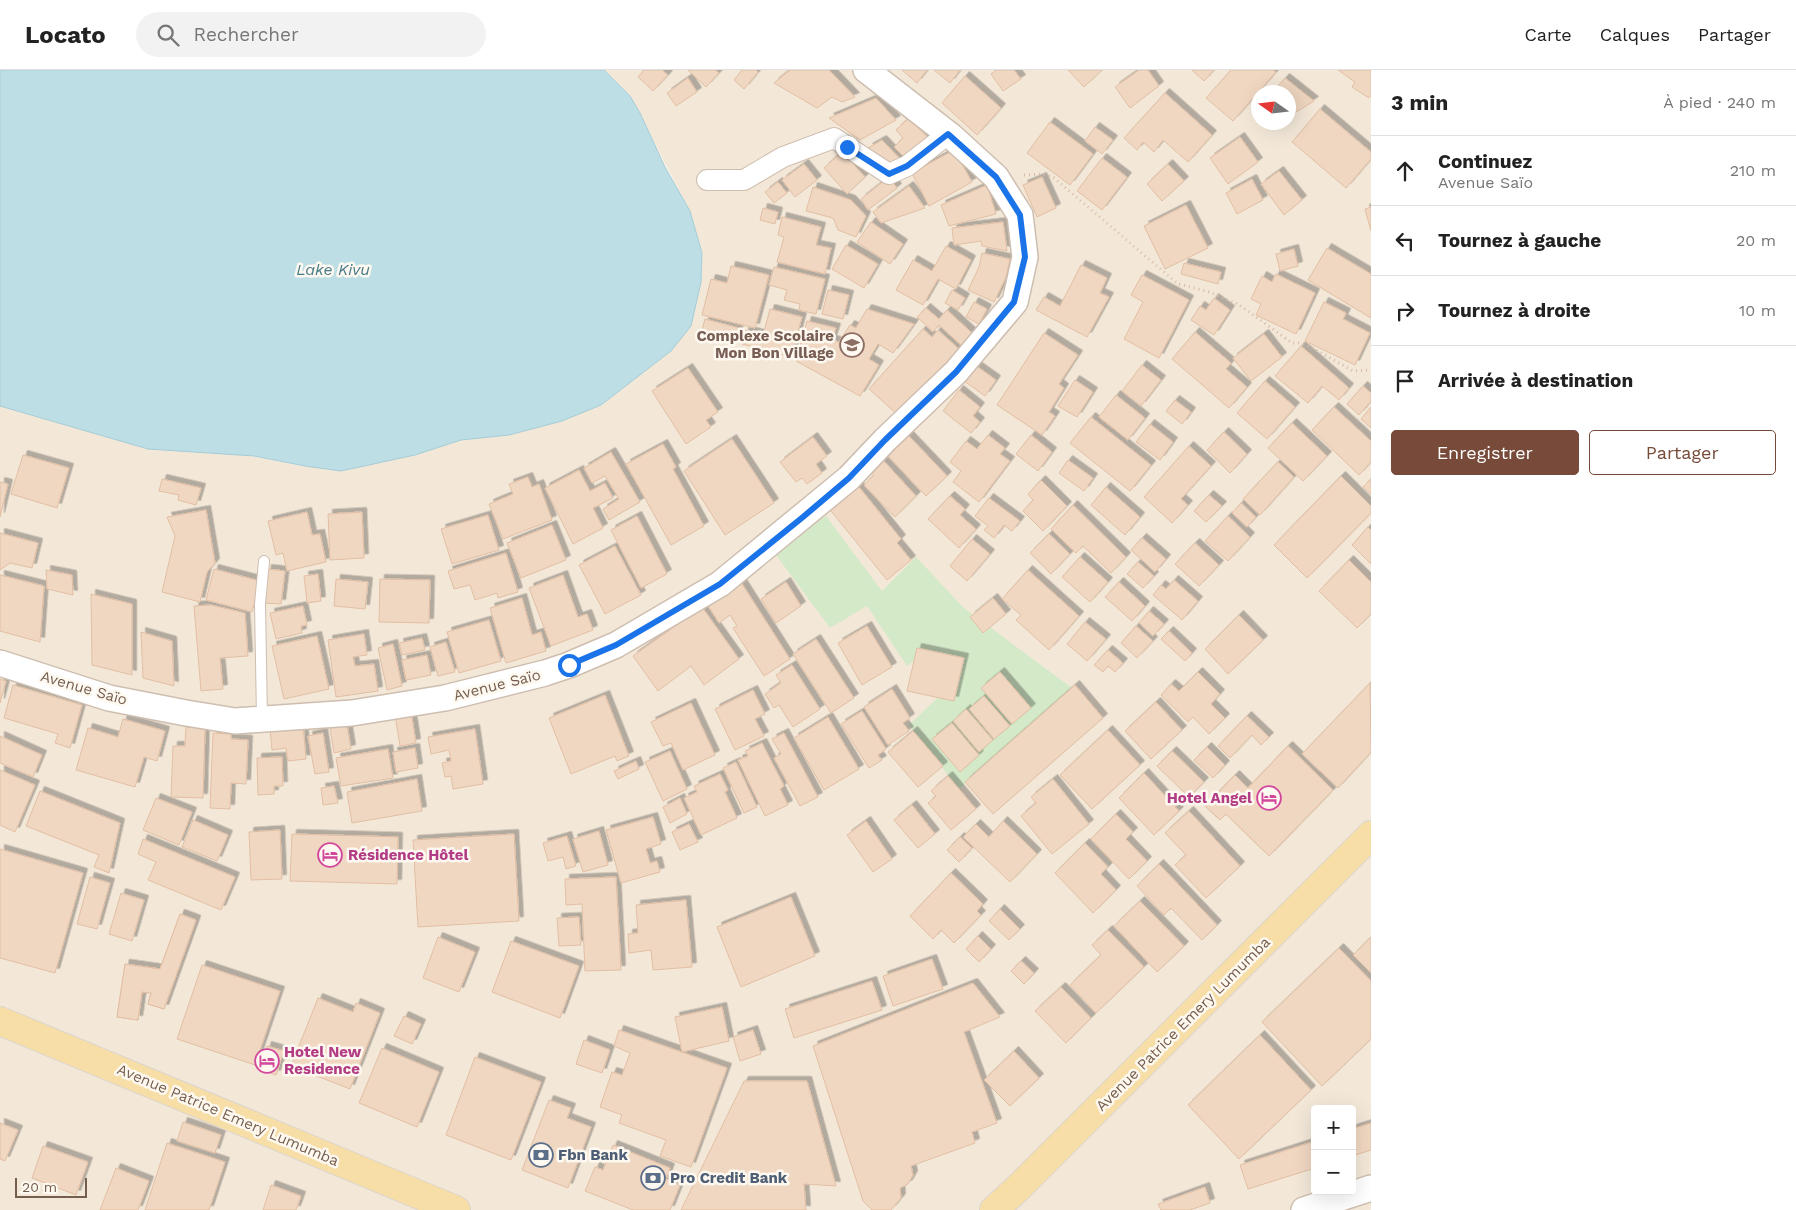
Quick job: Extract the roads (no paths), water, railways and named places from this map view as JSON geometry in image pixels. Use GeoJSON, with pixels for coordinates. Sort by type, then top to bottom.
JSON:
{"type":"FeatureCollection","features":[{"type":"Feature","properties":{"kind":"main road","name":"Avenue Patrice Emery Lumumba"},"geometry":{"type":"LineString","coordinates":[[994,1210],[1371,836]]}},
{"type":"Feature","properties":{"kind":"main road","name":"Avenue Patrice Emery Lumumba"},"geometry":{"type":"LineString","coordinates":[[0,1021],[456,1210]]}},
{"type":"Feature","properties":{"kind":"street","name":"Avenue Saïo"},"geometry":{"type":"LineString","coordinates":[[0,663],[109,698],[186,714],[235,721],[352,713],[445,698],[545,673],[569,665],[616,645],[720,584],[849,478],[885,440],[956,372],[1014,302],[1025,257],[1020,215],[996,177],[948,134],[866,70]]}},
{"type":"Feature","properties":{"kind":"street"},"geometry":{"type":"LineString","coordinates":[[707,180],[744,180],[783,157],[834,138],[889,174],[907,166],[948,134]]}},
{"type":"Feature","properties":{"kind":"street"},"geometry":{"type":"LineString","coordinates":[[1304,1210],[1371,1188]]}},
{"type":"Feature","properties":{"kind":"lane"},"geometry":{"type":"LineString","coordinates":[[262,720],[260,604],[264,561]]}},
{"type":"Feature","properties":{"kind":"water","name":"Lake Kivu"},"geometry":{"type":"Polygon","coordinates":[[[0,70],[604,70],[630,96],[665,167],[690,211],[702,253],[701,282],[691,326],[671,351],[601,405],[562,421],[509,435],[461,440],[415,455],[341,471],[254,456],[148,449],[0,406],[0,70]]]}},
{"type":"Feature","properties":{"kind":"place","name":"Complexe Scolaire Mon Bon Village"},"geometry":{"type":"Point","coordinates":[852,345]}},
{"type":"Feature","properties":{"kind":"place","name":"Hotel Angel"},"geometry":{"type":"Point","coordinates":[1269,798]}},
{"type":"Feature","properties":{"kind":"place","name":"Résidence Hôtel"},"geometry":{"type":"Point","coordinates":[330,855]}},
{"type":"Feature","properties":{"kind":"place","name":"Hotel New Residence"},"geometry":{"type":"Point","coordinates":[267,1061]}},
{"type":"Feature","properties":{"kind":"place","name":"Fbn Bank"},"geometry":{"type":"Point","coordinates":[541,1155]}},
{"type":"Feature","properties":{"kind":"place","name":"Pro Credit Bank"},"geometry":{"type":"Point","coordinates":[653,1178]}}]}
